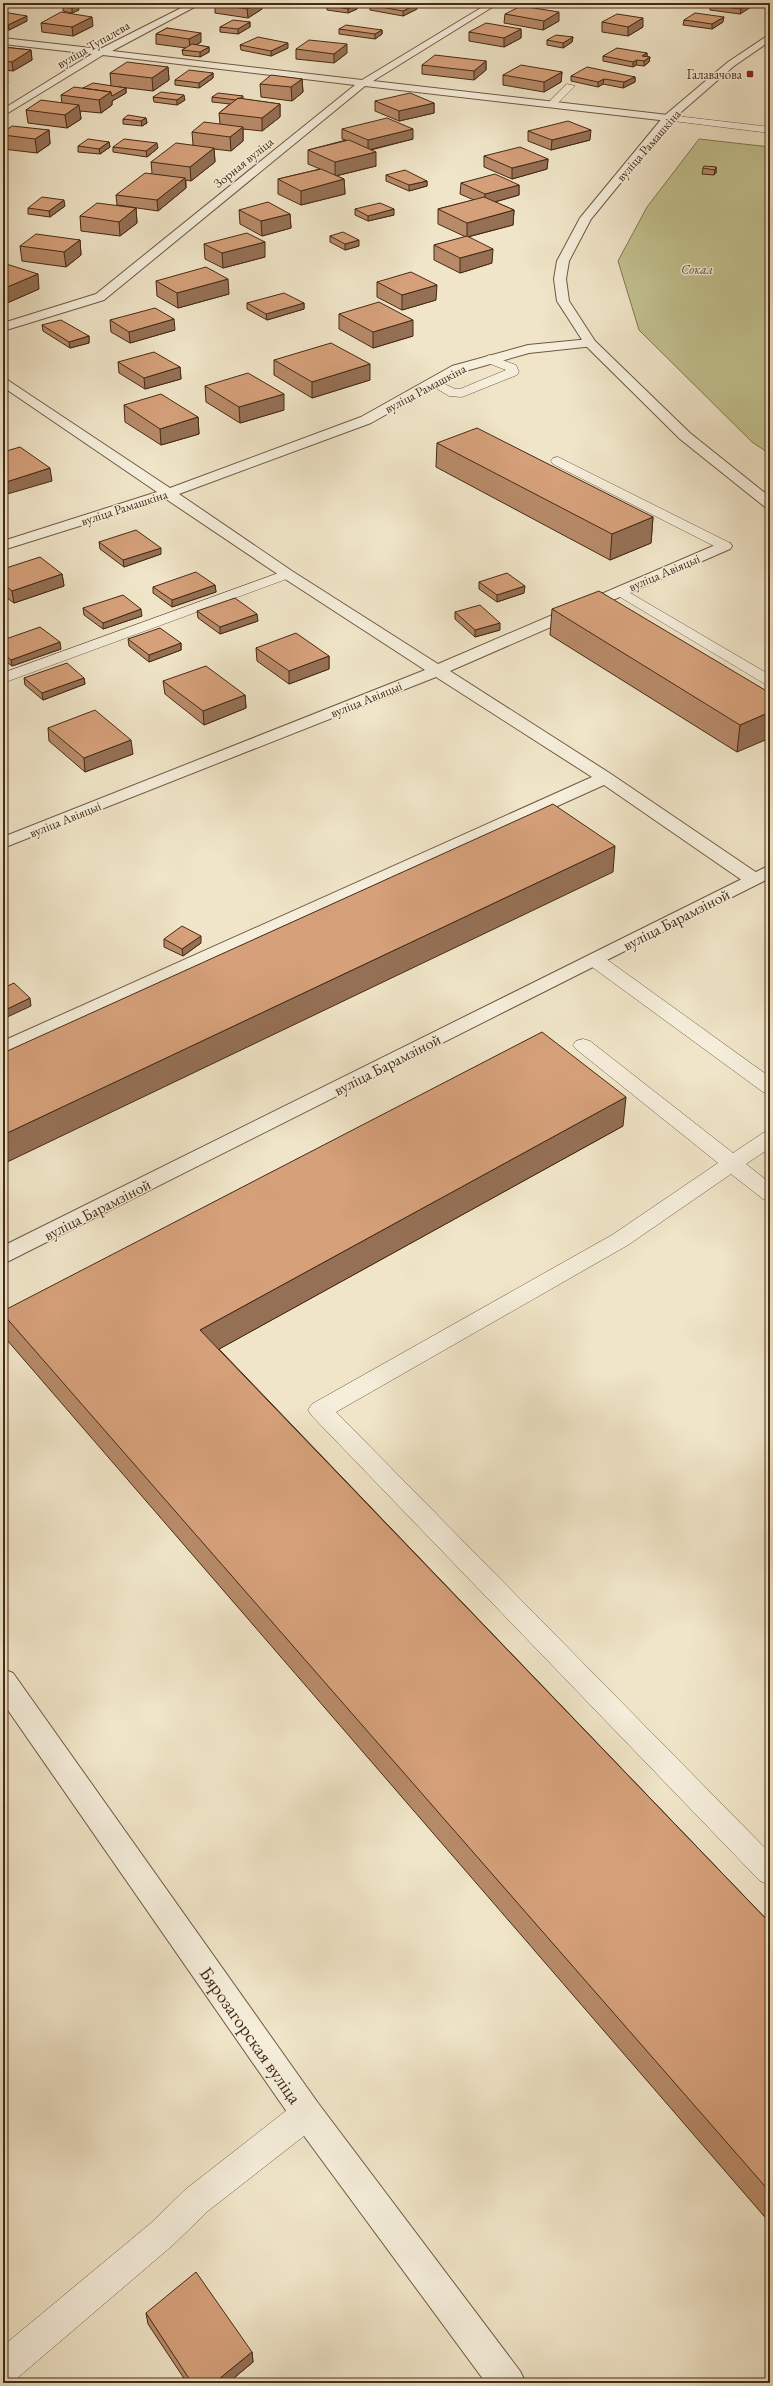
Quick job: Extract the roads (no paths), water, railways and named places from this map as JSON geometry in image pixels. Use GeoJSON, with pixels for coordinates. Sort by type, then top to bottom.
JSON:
{"type":"FeatureCollection","features":[{"type":"Feature","properties":{"kind":"street","name":"вуліца Тупалева"},"geometry":{"type":"LineString","coordinates":[[3,113],[100,53],[198,3]]}},
{"type":"Feature","properties":{"kind":"street","name":"Зорная вуліца"},"geometry":{"type":"LineString","coordinates":[[3,327],[100,297],[363,83],[495,3]]}},
{"type":"Feature","properties":{"kind":"street","name":"вуліца Рамашкіна"},"geometry":{"type":"LineString","coordinates":[[3,546],[167,493],[366,420],[456,368],[528,349],[590,344],[563,301],[560,279],[563,261],[586,218],[668,118],[731,64],[770,37]]}},
{"type":"Feature","properties":{"kind":"street"},"geometry":{"type":"LineString","coordinates":[[3,41],[668,118]]}},
{"type":"Feature","properties":{"kind":"street"},"geometry":{"type":"LineString","coordinates":[[590,344],[685,436],[770,504]]}},
{"type":"Feature","properties":{"kind":"street"},"geometry":{"type":"LineString","coordinates":[[3,381],[287,574],[436,671],[762,875]]}},
{"type":"Feature","properties":{"kind":"street","name":"вуліца Авіяцыі"},"geometry":{"type":"LineString","coordinates":[[3,843],[436,671],[725,546]]}},
{"type":"Feature","properties":{"kind":"street"},"geometry":{"type":"LineString","coordinates":[[3,1049],[605,778]]}},
{"type":"Feature","properties":{"kind":"street","name":"вуліца Барамзіной"},"geometry":{"type":"LineString","coordinates":[[3,1256],[762,875]]}},
{"type":"Feature","properties":{"kind":"street","name":"Бярозагорская вуліца"},"geometry":{"type":"LineString","coordinates":[[3,1681],[307,2114],[508,2383]]}},
{"type":"Feature","properties":{"kind":"lane"},"geometry":{"type":"LineString","coordinates":[[552,104],[570,86]]}},
{"type":"Feature","properties":{"kind":"lane"},"geometry":{"type":"LineString","coordinates":[[668,118],[770,130]]}},
{"type":"Feature","properties":{"kind":"lane"},"geometry":{"type":"LineString","coordinates":[[432,382],[453,393],[462,393],[512,372],[512,368],[489,359]]}},
{"type":"Feature","properties":{"kind":"lane"},"geometry":{"type":"LineString","coordinates":[[558,461],[725,546]]}},
{"type":"Feature","properties":{"kind":"lane"},"geometry":{"type":"LineString","coordinates":[[3,678],[287,574]]}},
{"type":"Feature","properties":{"kind":"lane"},"geometry":{"type":"LineString","coordinates":[[620,591],[770,682]]}},
{"type":"Feature","properties":{"kind":"lane"},"geometry":{"type":"LineString","coordinates":[[594,960],[770,1087]]}},
{"type":"Feature","properties":{"kind":"lane"},"geometry":{"type":"LineString","coordinates":[[583,1045],[770,1194]]}},
{"type":"Feature","properties":{"kind":"lane"},"geometry":{"type":"LineString","coordinates":[[770,1138],[620,1240],[320,1410],[770,1872]]}},
{"type":"Feature","properties":{"kind":"lane"},"geometry":{"type":"LineString","coordinates":[[3,2368],[162,2234],[196,2200],[307,2114]]}},
{"type":"Feature","properties":{"kind":"place","name":"Галавачова"},"geometry":{"type":"Point","coordinates":[750,74]}},
{"type":"Feature","properties":{"kind":"park label","name":"Сокал"},"geometry":{"type":"Point","coordinates":[697,269]}}]}
